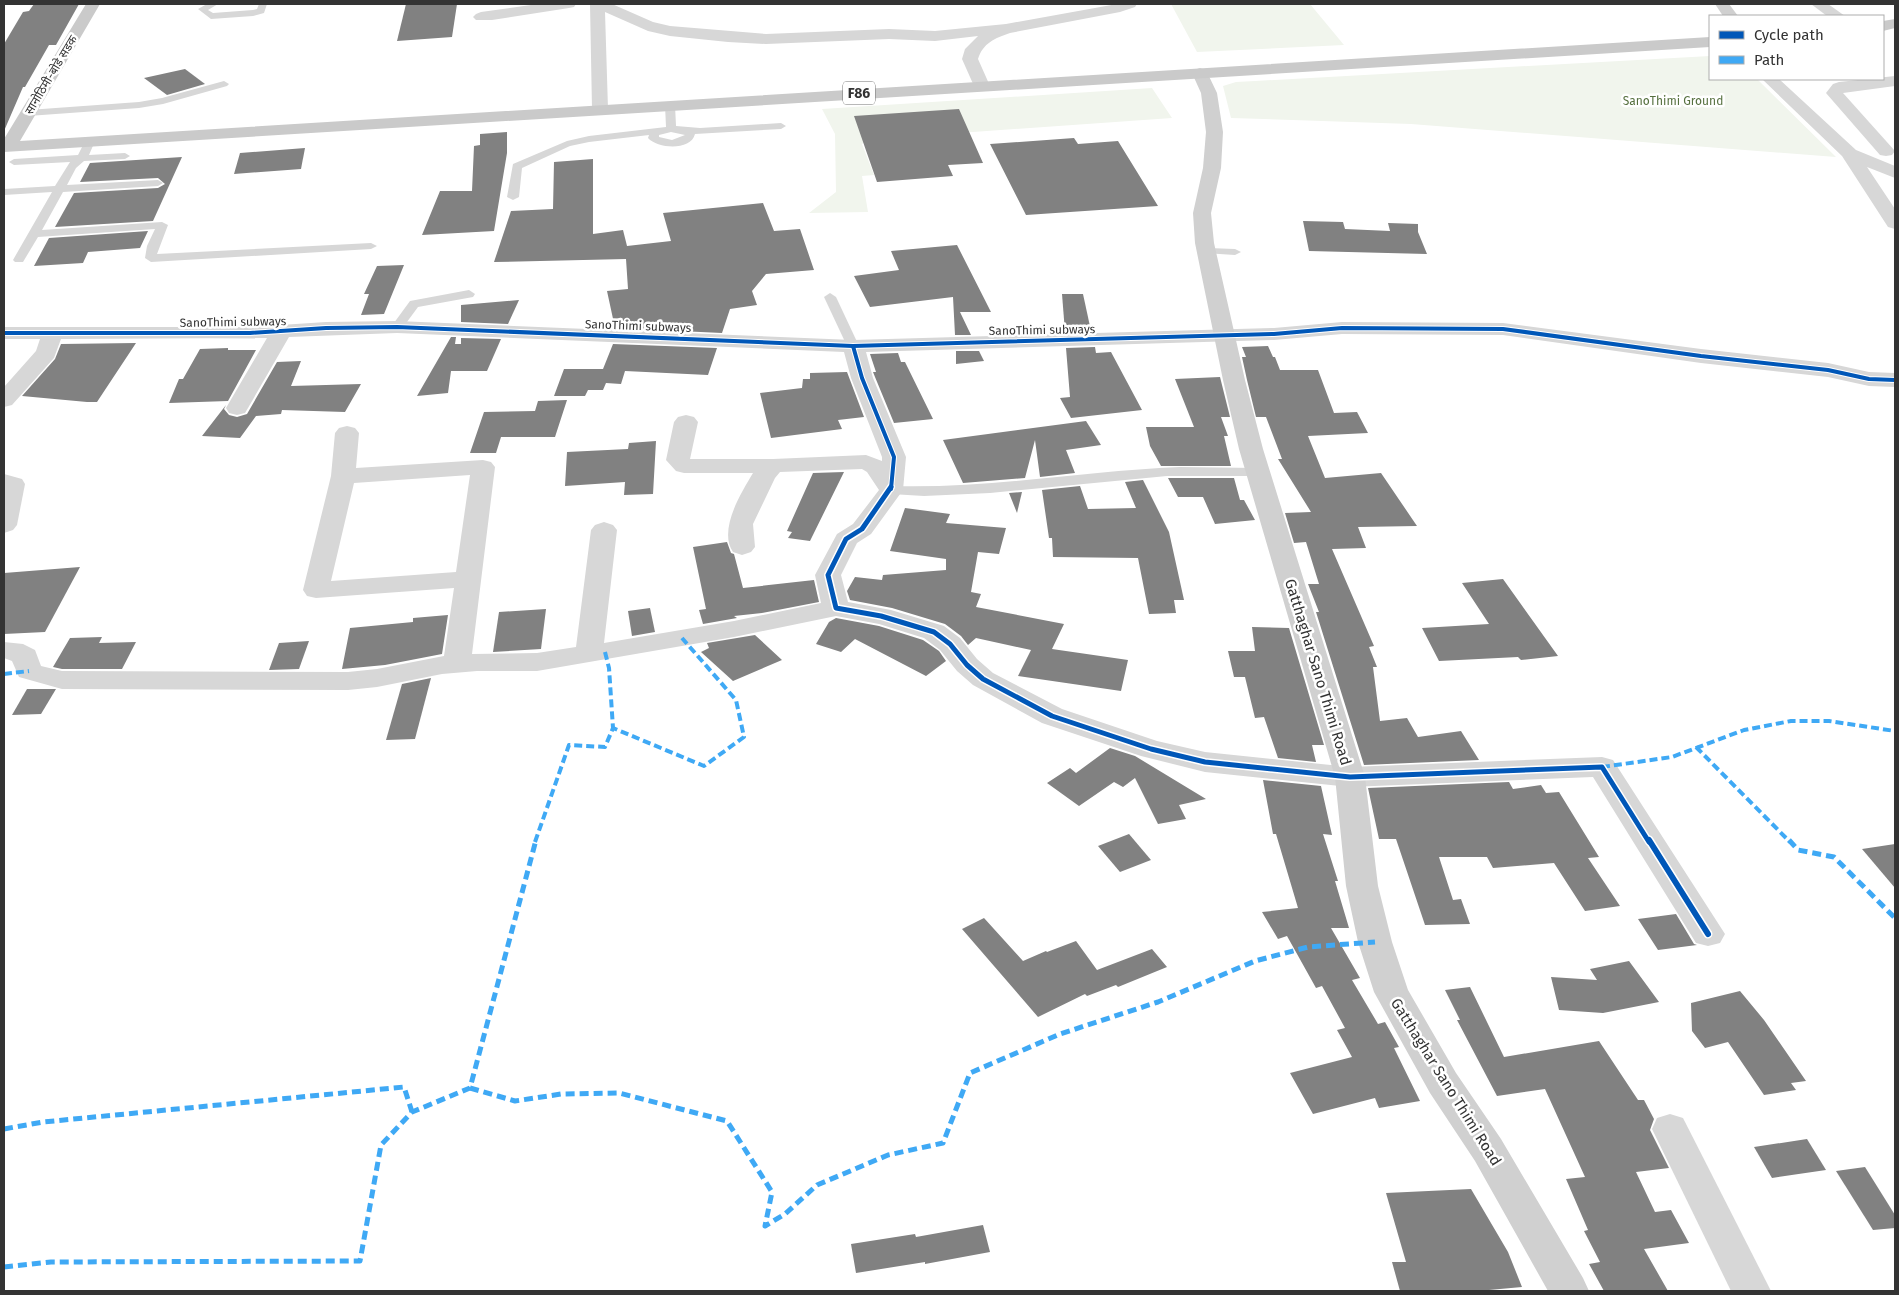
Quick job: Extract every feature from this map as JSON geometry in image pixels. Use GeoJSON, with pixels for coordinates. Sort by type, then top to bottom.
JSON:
{"type":"FeatureCollection","features":[{"type":"Feature","properties":{"kind":"main road","name":"सानोठिमी-बोडे सडक"},"geometry":{"type":"LineString","coordinates":[[9,152],[28,114],[93,4]]}},
{"type":"Feature","properties":{"kind":"main road"},"geometry":{"type":"LineString","coordinates":[[1722,4],[1729,15]]}},
{"type":"Feature","properties":{"kind":"main road","name":"F86"},"geometry":{"type":"LineString","coordinates":[[9,152],[90,141],[1709,42]]}},
{"type":"Feature","properties":{"kind":"main road","name":"Gatthaghar Sano Thimi Road"},"geometry":{"type":"LineString","coordinates":[[1200,73],[1208,84],[1214,132],[1212,167],[1202,204],[1202,228],[1221,251],[1224,334],[1243,422],[1350,776],[1362,886],[1375,942],[1391,992],[1443,1082],[1488,1150],[1569,1291]]}},
{"type":"Feature","properties":{"kind":"street"},"geometry":{"type":"LineString","coordinates":[[481,17],[537,7],[570,4]]}},
{"type":"Feature","properties":{"kind":"street"},"geometry":{"type":"LineString","coordinates":[[597,4],[600,109]]}},
{"type":"Feature","properties":{"kind":"street"},"geometry":{"type":"LineString","coordinates":[[601,4],[648,26],[696,34],[766,39],[889,34],[935,36],[1006,29],[1120,8],[1130,4]]}},
{"type":"Feature","properties":{"kind":"street"},"geometry":{"type":"LineString","coordinates":[[1818,4],[1835,15]]}},
{"type":"Feature","properties":{"kind":"street"},"geometry":{"type":"LineString","coordinates":[[982,86],[970,59],[973,49],[987,36],[1006,29]]}},
{"type":"Feature","properties":{"kind":"street"},"geometry":{"type":"LineString","coordinates":[[935,36],[936,38],[973,49]]}},
{"type":"Feature","properties":{"kind":"street"},"geometry":{"type":"LineString","coordinates":[[1771,80],[1849,153],[1895,223]]}},
{"type":"Feature","properties":{"kind":"street"},"geometry":{"type":"LineString","coordinates":[[1891,151],[1834,93],[1839,87],[1895,81]]}},
{"type":"Feature","properties":{"kind":"street"},"geometry":{"type":"LineString","coordinates":[[1849,153],[1891,151]]}},
{"type":"Feature","properties":{"kind":"street"},"geometry":{"type":"LineString","coordinates":[[1849,153],[1895,173]]}},
{"type":"Feature","properties":{"kind":"street","name":"SanoThimi subways"},"geometry":{"type":"LineString","coordinates":[[4,333],[281,332],[326,328],[397,327],[852,346],[1274,334],[1342,328],[1503,328],[1701,356],[1828,370],[1869,379],[1895,380]]}},
{"type":"Feature","properties":{"kind":"street"},"geometry":{"type":"LineString","coordinates":[[237,408],[281,332]]}},
{"type":"Feature","properties":{"kind":"street"},"geometry":{"type":"LineString","coordinates":[[4,400],[46,353],[52,334]]}},
{"type":"Feature","properties":{"kind":"street"},"geometry":{"type":"LineString","coordinates":[[836,608],[828,575],[846,539],[862,528],[891,490],[894,457],[862,378],[852,346]]}},
{"type":"Feature","properties":{"kind":"street"},"geometry":{"type":"LineString","coordinates":[[686,422],[678,460],[684,466],[774,466],[866,462],[876,467],[891,490]]}},
{"type":"Feature","properties":{"kind":"street"},"geometry":{"type":"LineString","coordinates":[[347,433],[343,476],[316,590],[468,579]]}},
{"type":"Feature","properties":{"kind":"street"},"geometry":{"type":"LineString","coordinates":[[742,547],[740,524],[764,475],[774,466]]}},
{"type":"Feature","properties":{"kind":"street"},"geometry":{"type":"LineString","coordinates":[[343,476],[483,467],[457,664]]}},
{"type":"Feature","properties":{"kind":"street"},"geometry":{"type":"LineString","coordinates":[[4,481],[13,484],[4,525]]}},
{"type":"Feature","properties":{"kind":"street"},"geometry":{"type":"LineString","coordinates":[[589,654],[604,530]]}},
{"type":"Feature","properties":{"kind":"street"},"geometry":{"type":"LineString","coordinates":[[4,650],[13,650],[25,656],[29,671],[62,680],[348,681],[377,678],[442,665],[477,662],[537,662],[734,629],[836,608],[881,616],[934,632],[950,644],[972,670],[983,679],[1052,716],[1151,749],[1205,762],[1350,776],[1602,767],[1708,934]]}},
{"type":"Feature","properties":{"kind":"street"},"geometry":{"type":"LineString","coordinates":[[1670,1128],[1751,1291]]}},
{"type":"Feature","properties":{"kind":"lane"},"geometry":{"type":"LineString","coordinates":[[214,4],[202,9],[211,16],[253,13],[261,11],[263,4]]}},
{"type":"Feature","properties":{"kind":"lane"},"geometry":{"type":"LineString","coordinates":[[28,114],[139,105],[163,101],[224,84]]}},
{"type":"Feature","properties":{"kind":"lane"},"geometry":{"type":"LineString","coordinates":[[670,105],[671,129]]}},
{"type":"Feature","properties":{"kind":"lane"},"geometry":{"type":"LineString","coordinates":[[513,197],[517,166],[567,144],[671,129],[700,131],[781,126]]}},
{"type":"Feature","properties":{"kind":"lane"},"geometry":{"type":"LineString","coordinates":[[659,131],[655,133],[653,138],[660,142],[672,143],[684,141],[690,136],[684,130]]}},
{"type":"Feature","properties":{"kind":"lane"},"geometry":{"type":"LineString","coordinates":[[19,260],[72,166],[82,158],[90,141]]}},
{"type":"Feature","properties":{"kind":"lane"},"geometry":{"type":"LineString","coordinates":[[9,152],[82,158],[125,156]]}},
{"type":"Feature","properties":{"kind":"lane"},"geometry":{"type":"LineString","coordinates":[[4,192],[158,183]]}},
{"type":"Feature","properties":{"kind":"lane"},"geometry":{"type":"LineString","coordinates":[[34,234],[162,225],[153,246],[151,258],[371,246]]}},
{"type":"Feature","properties":{"kind":"lane"},"geometry":{"type":"LineString","coordinates":[[397,327],[414,304],[469,294]]}},
{"type":"Feature","properties":{"kind":"lane"},"geometry":{"type":"LineString","coordinates":[[830,297],[852,346]]}},
{"type":"Feature","properties":{"kind":"lane"},"geometry":{"type":"LineString","coordinates":[[891,490],[963,490],[1156,472],[1257,472]]}},
{"type":"Feature","properties":{"kind":"green space"},"geometry":{"type":"Polygon","coordinates":[[[1171,4],[1310,4],[1344,45],[1197,52],[1171,4]]]}},
{"type":"Feature","properties":{"kind":"green space","name":"SanoThimi Ground"},"geometry":{"type":"Polygon","coordinates":[[[1709,56],[1709,80],[1758,80],[1836,157],[1411,124],[1231,118],[1223,86],[1236,82],[1709,56]]]}},
{"type":"Feature","properties":{"kind":"green space"},"geometry":{"type":"Polygon","coordinates":[[[1152,88],[1172,118],[973,132],[876,133],[862,144],[874,175],[862,176],[868,212],[809,213],[836,192],[835,134],[822,109],[1152,88]]]}},
{"type":"Feature","properties":{"kind":"building"},"geometry":{"type":"Polygon","coordinates":[[[34,4],[79,4],[56,45],[49,45],[25,87],[23,87],[4,131],[4,44],[23,12],[29,11],[34,4]]]}},
{"type":"Feature","properties":{"kind":"building"},"geometry":{"type":"Polygon","coordinates":[[[406,4],[457,4],[452,37],[397,41],[406,4]]]}},
{"type":"Feature","properties":{"kind":"building"},"geometry":{"type":"Polygon","coordinates":[[[185,69],[205,84],[167,95],[144,78],[185,69]]]}},
{"type":"Feature","properties":{"kind":"building"},"geometry":{"type":"Polygon","coordinates":[[[959,109],[983,163],[948,165],[953,176],[877,182],[854,116],[959,109]]]}},
{"type":"Feature","properties":{"kind":"building"},"geometry":{"type":"Polygon","coordinates":[[[507,132],[507,153],[494,231],[422,235],[440,191],[472,191],[474,146],[480,145],[480,134],[507,132]]]}},
{"type":"Feature","properties":{"kind":"building"},"geometry":{"type":"Polygon","coordinates":[[[1074,138],[1078,144],[1118,141],[1158,206],[1026,215],[990,144],[1074,138]]]}},
{"type":"Feature","properties":{"kind":"building"},"geometry":{"type":"Polygon","coordinates":[[[305,148],[301,169],[234,174],[240,153],[305,148]]]}},
{"type":"Feature","properties":{"kind":"building"},"geometry":{"type":"Polygon","coordinates":[[[182,157],[153,221],[55,227],[74,193],[158,188],[165,184],[158,178],[80,182],[90,163],[182,157]]]}},
{"type":"Feature","properties":{"kind":"building"},"geometry":{"type":"Polygon","coordinates":[[[593,159],[593,234],[623,230],[627,246],[671,241],[663,213],[763,203],[774,231],[800,229],[814,270],[766,274],[752,291],[757,305],[730,309],[722,333],[615,328],[607,291],[628,289],[626,259],[494,262],[511,211],[553,209],[554,162],[593,159]]]}},
{"type":"Feature","properties":{"kind":"building"},"geometry":{"type":"Polygon","coordinates":[[[1303,221],[1343,222],[1345,229],[1390,231],[1388,223],[1418,224],[1418,232],[1427,254],[1309,251],[1303,221]]]}},
{"type":"Feature","properties":{"kind":"building"},"geometry":{"type":"Polygon","coordinates":[[[148,231],[140,248],[88,252],[83,263],[34,266],[49,238],[148,231]]]}},
{"type":"Feature","properties":{"kind":"building"},"geometry":{"type":"Polygon","coordinates":[[[957,245],[991,312],[960,312],[971,335],[955,335],[953,297],[870,307],[854,276],[899,270],[891,251],[957,245]]]}},
{"type":"Feature","properties":{"kind":"building"},"geometry":{"type":"Polygon","coordinates":[[[404,265],[384,314],[361,315],[369,294],[364,294],[377,266],[404,265]]]}},
{"type":"Feature","properties":{"kind":"building"},"geometry":{"type":"Polygon","coordinates":[[[1062,294],[1083,294],[1091,331],[1065,332],[1062,294]]]}},
{"type":"Feature","properties":{"kind":"building"},"geometry":{"type":"Polygon","coordinates":[[[519,300],[508,324],[461,322],[461,305],[519,300]]]}},
{"type":"Feature","properties":{"kind":"building"},"geometry":{"type":"Polygon","coordinates":[[[451,337],[456,337],[455,344],[461,344],[461,338],[501,339],[487,371],[451,371],[448,393],[417,396],[451,337]]]}},
{"type":"Feature","properties":{"kind":"building"},"geometry":{"type":"Polygon","coordinates":[[[136,343],[97,402],[22,396],[55,359],[61,344],[136,343]]]}},
{"type":"Feature","properties":{"kind":"building"},"geometry":{"type":"Polygon","coordinates":[[[613,344],[717,348],[708,375],[625,371],[621,384],[606,383],[603,390],[588,390],[585,396],[554,396],[564,369],[603,369],[613,344]]]}},
{"type":"Feature","properties":{"kind":"building"},"geometry":{"type":"Polygon","coordinates":[[[1268,346],[1280,370],[1318,370],[1334,413],[1357,412],[1368,433],[1308,436],[1325,478],[1381,473],[1417,526],[1358,527],[1366,548],[1332,549],[1374,646],[1369,647],[1377,667],[1373,667],[1380,721],[1407,718],[1418,737],[1461,731],[1479,760],[1364,765],[1316,612],[1319,612],[1308,584],[1319,584],[1306,542],[1294,543],[1285,513],[1311,512],[1278,459],[1282,459],[1266,417],[1256,417],[1247,380],[1242,357],[1246,357],[1242,347],[1268,346]]]}},
{"type":"Feature","properties":{"kind":"building"},"geometry":{"type":"Polygon","coordinates":[[[1095,347],[1096,353],[1111,352],[1142,410],[1071,418],[1060,398],[1070,397],[1066,348],[1095,347]]]}},
{"type":"Feature","properties":{"kind":"building"},"geometry":{"type":"Polygon","coordinates":[[[228,348],[228,350],[256,350],[228,401],[169,403],[179,379],[183,379],[200,349],[228,348]]]}},
{"type":"Feature","properties":{"kind":"building"},"geometry":{"type":"Polygon","coordinates":[[[956,351],[979,351],[984,361],[956,364],[956,351]]]}},
{"type":"Feature","properties":{"kind":"building"},"geometry":{"type":"Polygon","coordinates":[[[898,353],[901,362],[905,362],[933,419],[894,423],[873,372],[876,372],[870,354],[898,353]]]}},
{"type":"Feature","properties":{"kind":"building"},"geometry":{"type":"Polygon","coordinates":[[[301,361],[291,386],[361,384],[345,412],[282,410],[281,414],[256,416],[240,438],[202,436],[226,405],[224,409],[229,415],[237,417],[247,414],[277,362],[301,361]]]}},
{"type":"Feature","properties":{"kind":"building"},"geometry":{"type":"Polygon","coordinates":[[[847,372],[864,417],[838,420],[842,429],[771,438],[760,393],[802,388],[803,379],[810,379],[810,373],[847,372]]]}},
{"type":"Feature","properties":{"kind":"building"},"geometry":{"type":"Polygon","coordinates":[[[1220,377],[1230,417],[1221,417],[1228,436],[1224,436],[1231,466],[1161,466],[1150,446],[1146,427],[1194,427],[1175,379],[1220,377]]]}},
{"type":"Feature","properties":{"kind":"building"},"geometry":{"type":"Polygon","coordinates":[[[567,400],[555,437],[501,437],[496,453],[470,453],[484,412],[535,411],[538,401],[567,400]]]}},
{"type":"Feature","properties":{"kind":"building"},"geometry":{"type":"Polygon","coordinates":[[[1086,421],[1101,445],[1066,450],[1075,473],[1040,477],[1035,440],[1025,478],[963,483],[943,440],[1086,421]]]}},
{"type":"Feature","properties":{"kind":"building"},"geometry":{"type":"Polygon","coordinates":[[[656,441],[653,494],[624,495],[625,482],[565,486],[567,452],[628,449],[629,443],[656,441]]]}},
{"type":"Feature","properties":{"kind":"building"},"geometry":{"type":"Polygon","coordinates":[[[844,472],[810,541],[788,538],[792,532],[787,531],[813,473],[844,472]]]}},
{"type":"Feature","properties":{"kind":"building"},"geometry":{"type":"Polygon","coordinates":[[[1168,478],[1234,478],[1240,500],[1244,500],[1255,520],[1215,524],[1203,497],[1178,497],[1168,478]]]}},
{"type":"Feature","properties":{"kind":"building"},"geometry":{"type":"Polygon","coordinates":[[[1143,480],[1169,532],[1184,600],[1174,600],[1176,613],[1149,614],[1138,558],[1053,557],[1052,538],[1049,538],[1042,490],[1080,486],[1088,509],[1136,508],[1125,482],[1143,480]]]}},
{"type":"Feature","properties":{"kind":"building"},"geometry":{"type":"Polygon","coordinates":[[[1022,492],[1017,513],[1009,493],[1022,492]]]}},
{"type":"Feature","properties":{"kind":"building"},"geometry":{"type":"Polygon","coordinates":[[[905,508],[950,514],[946,523],[1006,528],[999,554],[978,552],[971,592],[981,594],[976,607],[1064,624],[1052,649],[1128,660],[1121,691],[1018,676],[1031,650],[976,638],[968,645],[961,636],[945,624],[892,608],[850,600],[847,591],[855,577],[882,580],[883,575],[946,570],[946,559],[890,551],[905,508]]]}},
{"type":"Feature","properties":{"kind":"building"},"geometry":{"type":"Polygon","coordinates":[[[727,542],[731,553],[734,554],[743,588],[814,580],[819,602],[762,613],[734,616],[737,618],[703,624],[699,610],[706,609],[693,547],[727,542]]]}},
{"type":"Feature","properties":{"kind":"building"},"geometry":{"type":"Polygon","coordinates":[[[80,567],[45,632],[4,634],[4,573],[80,567]]]}},
{"type":"Feature","properties":{"kind":"building"},"geometry":{"type":"Polygon","coordinates":[[[1503,579],[1558,656],[1521,660],[1518,657],[1439,661],[1422,628],[1489,624],[1462,583],[1503,579]]]}},
{"type":"Feature","properties":{"kind":"building"},"geometry":{"type":"Polygon","coordinates":[[[650,608],[655,632],[632,636],[628,611],[650,608]]]}},
{"type":"Feature","properties":{"kind":"building"},"geometry":{"type":"Polygon","coordinates":[[[546,609],[541,649],[493,652],[499,612],[546,609]]]}},
{"type":"Feature","properties":{"kind":"building"},"geometry":{"type":"Polygon","coordinates":[[[448,615],[442,654],[385,665],[342,669],[350,628],[413,622],[413,618],[448,615]]]}},
{"type":"Feature","properties":{"kind":"building"},"geometry":{"type":"Polygon","coordinates":[[[836,618],[879,626],[923,640],[939,651],[946,661],[926,676],[855,639],[841,652],[816,644],[829,622],[836,618]]]}},
{"type":"Feature","properties":{"kind":"building"},"geometry":{"type":"Polygon","coordinates":[[[1252,627],[1289,628],[1324,745],[1312,745],[1316,762],[1278,758],[1264,717],[1255,718],[1245,677],[1234,677],[1228,651],[1255,651],[1252,627]]]}},
{"type":"Feature","properties":{"kind":"building"},"geometry":{"type":"Polygon","coordinates":[[[755,635],[782,660],[733,681],[701,652],[709,648],[707,643],[755,635]]]}},
{"type":"Feature","properties":{"kind":"building"},"geometry":{"type":"Polygon","coordinates":[[[102,637],[99,643],[136,642],[122,669],[62,669],[53,667],[70,638],[102,637]]]}},
{"type":"Feature","properties":{"kind":"building"},"geometry":{"type":"Polygon","coordinates":[[[309,641],[299,669],[269,670],[279,643],[309,641]]]}},
{"type":"Feature","properties":{"kind":"building"},"geometry":{"type":"Polygon","coordinates":[[[431,678],[415,739],[386,740],[402,684],[431,678]]]}},
{"type":"Feature","properties":{"kind":"building"},"geometry":{"type":"Polygon","coordinates":[[[27,689],[56,689],[41,714],[12,715],[27,689]]]}},
{"type":"Feature","properties":{"kind":"building"},"geometry":{"type":"Polygon","coordinates":[[[1110,748],[1135,756],[1206,799],[1179,805],[1186,819],[1158,824],[1135,778],[1123,787],[1114,782],[1079,806],[1047,783],[1070,768],[1076,773],[1110,748]]]}},
{"type":"Feature","properties":{"kind":"building"},"geometry":{"type":"Polygon","coordinates":[[[1263,780],[1321,786],[1332,835],[1323,834],[1338,881],[1335,881],[1349,928],[1331,928],[1360,978],[1352,980],[1378,1024],[1385,1022],[1399,1047],[1394,1048],[1420,1101],[1379,1108],[1375,1098],[1313,1114],[1290,1073],[1352,1057],[1337,1030],[1345,1028],[1322,986],[1316,988],[1287,936],[1278,939],[1262,912],[1298,908],[1276,834],[1273,834],[1263,780]]]}},
{"type":"Feature","properties":{"kind":"building"},"geometry":{"type":"Polygon","coordinates":[[[1509,782],[1513,789],[1541,785],[1546,793],[1559,792],[1599,857],[1588,858],[1620,906],[1585,911],[1554,863],[1493,868],[1487,857],[1439,857],[1453,900],[1461,899],[1470,924],[1425,925],[1396,839],[1379,839],[1368,788],[1509,782]]]}},
{"type":"Feature","properties":{"kind":"building"},"geometry":{"type":"Polygon","coordinates":[[[1129,834],[1151,860],[1120,872],[1098,846],[1129,834]]]}},
{"type":"Feature","properties":{"kind":"building"},"geometry":{"type":"Polygon","coordinates":[[[1895,844],[1895,888],[1862,849],[1895,844]]]}},
{"type":"Feature","properties":{"kind":"building"},"geometry":{"type":"Polygon","coordinates":[[[1676,914],[1694,944],[1697,945],[1658,950],[1638,919],[1676,914]]]}},
{"type":"Feature","properties":{"kind":"building"},"geometry":{"type":"Polygon","coordinates":[[[984,918],[1023,961],[1076,941],[1097,970],[1152,949],[1167,967],[1118,987],[1116,985],[1087,996],[1085,994],[1038,1017],[962,929],[984,918]]]}},
{"type":"Feature","properties":{"kind":"building"},"geometry":{"type":"Polygon","coordinates":[[[1629,961],[1659,1002],[1603,1013],[1559,1010],[1551,977],[1597,980],[1590,969],[1629,961]]]}},
{"type":"Feature","properties":{"kind":"building"},"geometry":{"type":"Polygon","coordinates":[[[1470,987],[1504,1057],[1599,1041],[1638,1100],[1644,1100],[1654,1119],[1650,1130],[1669,1168],[1636,1172],[1655,1212],[1671,1210],[1689,1243],[1644,1249],[1668,1291],[1604,1291],[1589,1264],[1600,1262],[1584,1231],[1588,1230],[1566,1179],[1585,1177],[1545,1089],[1497,1096],[1457,1020],[1460,1020],[1445,990],[1470,987]]]}},
{"type":"Feature","properties":{"kind":"building"},"geometry":{"type":"Polygon","coordinates":[[[1740,991],[1764,1020],[1806,1081],[1791,1083],[1796,1090],[1764,1095],[1728,1042],[1705,1048],[1692,1031],[1691,1003],[1740,991]]]}},
{"type":"Feature","properties":{"kind":"building"},"geometry":{"type":"Polygon","coordinates":[[[1807,1139],[1826,1170],[1772,1178],[1754,1147],[1807,1139]]]}},
{"type":"Feature","properties":{"kind":"building"},"geometry":{"type":"Polygon","coordinates":[[[1865,1167],[1895,1215],[1895,1228],[1873,1230],[1836,1171],[1865,1167]]]}},
{"type":"Feature","properties":{"kind":"building"},"geometry":{"type":"Polygon","coordinates":[[[1471,1189],[1508,1252],[1522,1287],[1478,1291],[1400,1291],[1392,1262],[1406,1262],[1386,1193],[1471,1189]]]}},
{"type":"Feature","properties":{"kind":"building"},"geometry":{"type":"Polygon","coordinates":[[[983,1225],[990,1252],[925,1264],[925,1262],[856,1273],[851,1244],[915,1234],[916,1237],[983,1225]]]}},
{"type":"Feature","properties":{"kind":"marked path"},"geometry":{"type":"LineString","coordinates":[[4,1267],[51,1262],[360,1261],[381,1145],[412,1112],[470,1088],[533,848],[569,745],[605,747],[613,728],[704,766],[744,737],[736,700],[682,638]]}},
{"type":"Feature","properties":{"kind":"marked path"},"geometry":{"type":"LineString","coordinates":[[605,652],[609,668],[613,728]]}},
{"type":"Feature","properties":{"kind":"marked path"},"geometry":{"type":"LineString","coordinates":[[4,674],[29,671]]}},
{"type":"Feature","properties":{"kind":"marked path"},"geometry":{"type":"LineString","coordinates":[[1602,767],[1672,757],[1744,730],[1791,721],[1829,721],[1895,731]]}},
{"type":"Feature","properties":{"kind":"marked path"},"geometry":{"type":"LineString","coordinates":[[1696,747],[1798,850],[1834,857],[1895,918]]}},
{"type":"Feature","properties":{"kind":"marked path"},"geometry":{"type":"LineString","coordinates":[[470,1088],[515,1101],[561,1094],[619,1093],[727,1121],[772,1192],[765,1226],[785,1214],[817,1185],[888,1155],[943,1143],[970,1073],[1060,1034],[1158,1002],[1255,961],[1308,947],[1375,942]]}},
{"type":"Feature","properties":{"kind":"marked path"},"geometry":{"type":"LineString","coordinates":[[4,1129],[43,1122],[404,1087],[412,1112]]}},
{"type":"Feature","properties":{"kind":"cycle path"},"geometry":{"type":"LineString","coordinates":[[4,333],[250,333],[326,328],[397,327],[853,346],[1274,334],[1342,328],[1503,329],[1701,356],[1828,370],[1869,379],[1895,380]]}},
{"type":"Feature","properties":{"kind":"cycle path"},"geometry":{"type":"LineString","coordinates":[[853,346],[862,378],[894,457],[891,490],[862,529],[846,539],[828,575],[836,608],[881,616],[934,632],[950,644],[967,665],[983,679],[1052,716],[1151,749],[1205,762],[1350,777],[1602,767],[1708,934]]}}]}
